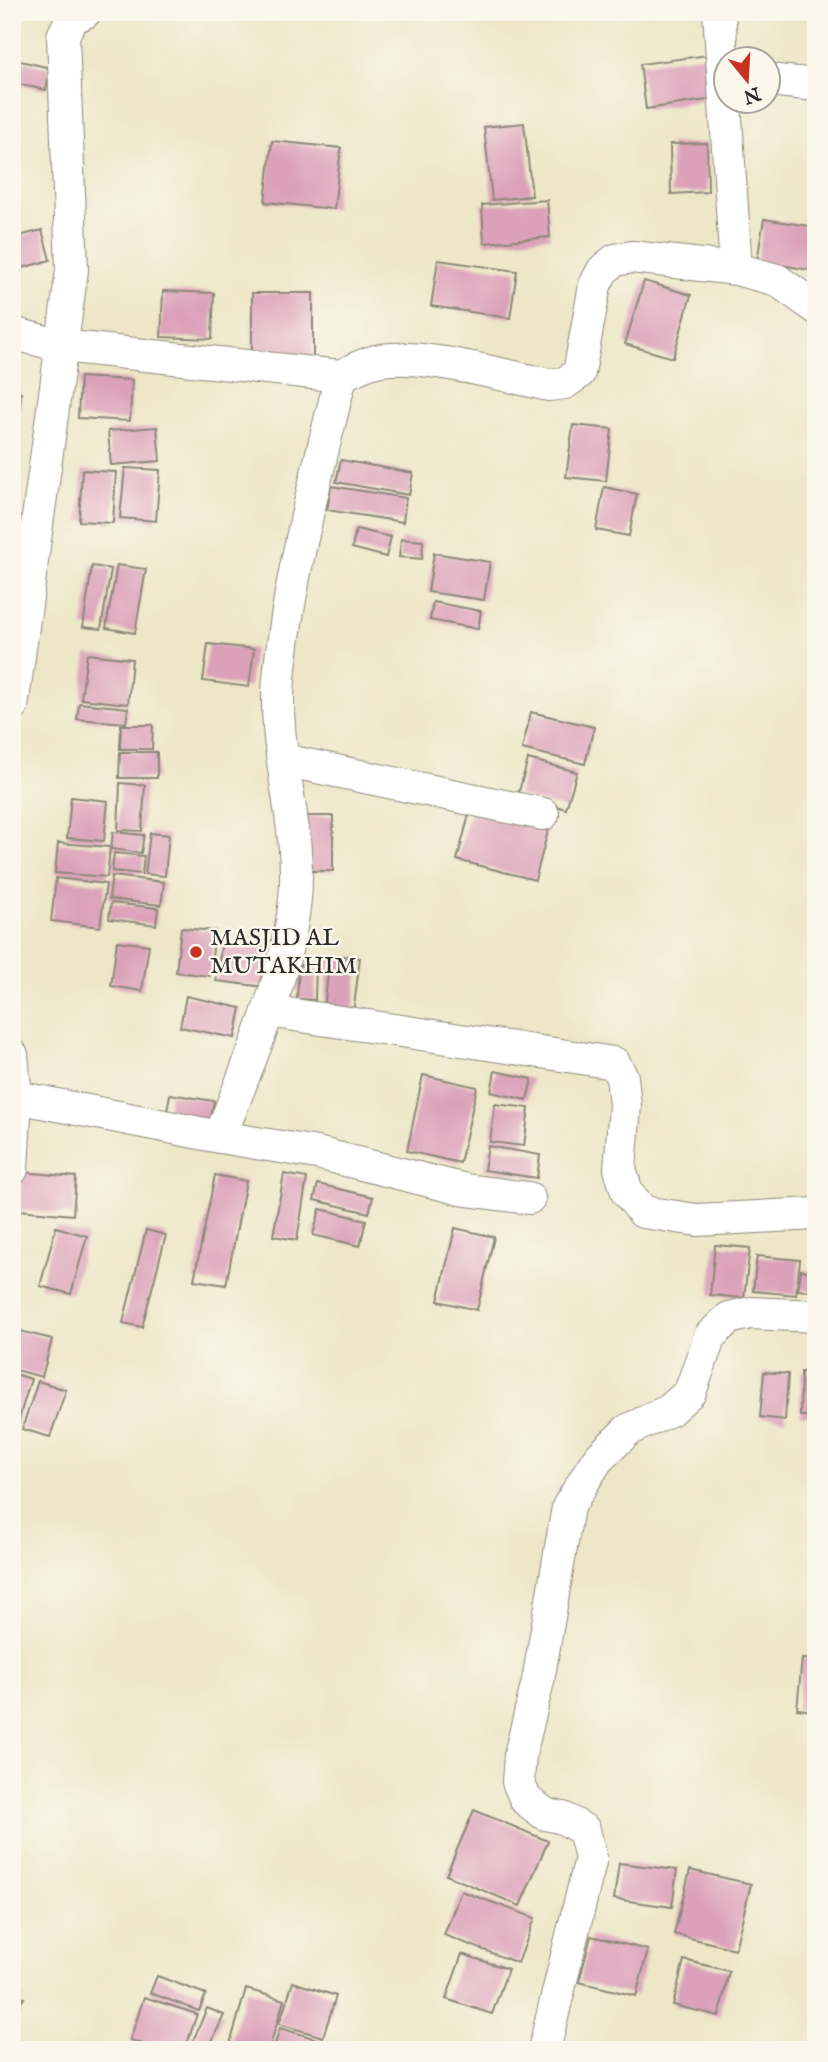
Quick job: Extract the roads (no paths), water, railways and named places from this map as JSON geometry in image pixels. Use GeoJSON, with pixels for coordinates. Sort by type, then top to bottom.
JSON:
{"type":"FeatureCollection","features":[{"type":"Feature","properties":{"kind":"street"},"geometry":{"type":"LineString","coordinates":[[719,12],[722,46]]}},
{"type":"Feature","properties":{"kind":"street"},"geometry":{"type":"LineString","coordinates":[[12,707],[72,270],[63,36],[69,14]]}},
{"type":"Feature","properties":{"kind":"street"},"geometry":{"type":"LineString","coordinates":[[782,81],[816,85]]}},
{"type":"Feature","properties":{"kind":"street"},"geometry":{"type":"LineString","coordinates":[[727,116],[736,269]]}},
{"type":"Feature","properties":{"kind":"street"},"geometry":{"type":"LineString","coordinates":[[12,333],[61,346],[341,376],[376,361],[398,358],[549,385],[565,383],[579,373],[596,285],[603,270],[615,260],[632,257],[736,269],[777,280],[816,309]]}},
{"type":"Feature","properties":{"kind":"street"},"geometry":{"type":"LineString","coordinates":[[220,1137],[268,1011],[287,942],[295,899],[295,847],[277,722],[279,678],[286,624],[310,502],[341,376]]}},
{"type":"Feature","properties":{"kind":"street"},"geometry":{"type":"LineString","coordinates":[[283,760],[543,814]]}},
{"type":"Feature","properties":{"kind":"street"},"geometry":{"type":"LineString","coordinates":[[268,1011],[614,1063],[622,1077],[625,1105],[620,1169],[627,1192],[643,1212],[697,1220],[816,1214]]}},
{"type":"Feature","properties":{"kind":"street"},"geometry":{"type":"LineString","coordinates":[[12,1055],[16,1097],[12,1168]]}},
{"type":"Feature","properties":{"kind":"street"},"geometry":{"type":"LineString","coordinates":[[16,1097],[317,1153],[466,1190],[529,1198]]}},
{"type":"Feature","properties":{"kind":"street"},"geometry":{"type":"LineString","coordinates":[[544,2050],[591,1858],[584,1830],[563,1818],[545,1814],[526,1800],[517,1782],[520,1755],[538,1681],[568,1507],[597,1460],[628,1430],[670,1410],[690,1392],[710,1336],[729,1318],[750,1313],[816,1316]]}},
{"type":"Feature","properties":{"kind":"place","name":"MASJID AL MUTAKHIM"},"geometry":{"type":"Point","coordinates":[196,952]}}]}
